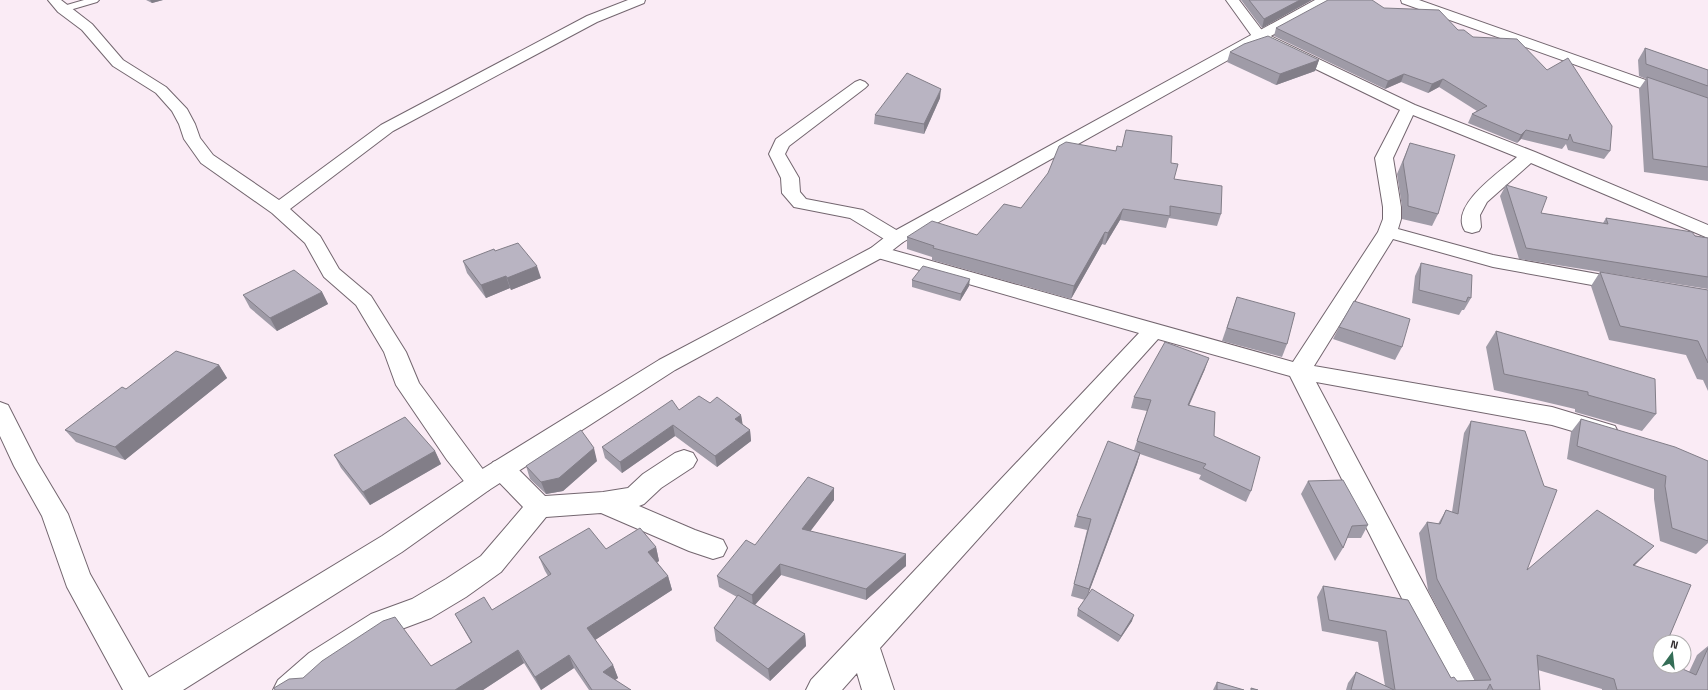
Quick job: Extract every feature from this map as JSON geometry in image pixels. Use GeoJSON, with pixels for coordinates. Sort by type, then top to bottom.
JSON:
{"type":"FeatureCollection","features":[{"type":"Feature","properties":{"kind":"street"},"geometry":{"type":"LineString","coordinates":[[279,209],[387,128],[592,19],[639,0]]}},
{"type":"Feature","properties":{"kind":"street"},"geometry":{"type":"LineString","coordinates":[[1232,0],[1259,36],[1409,108],[1529,156],[1708,232]]}},
{"type":"Feature","properties":{"kind":"street"},"geometry":{"type":"LineString","coordinates":[[156,690],[392,544],[491,476],[666,365],[878,252],[896,238],[1325,0]]}},
{"type":"Feature","properties":{"kind":"street"},"geometry":{"type":"LineString","coordinates":[[1407,0],[1708,107]]}},
{"type":"Feature","properties":{"kind":"street"},"geometry":{"type":"LineString","coordinates":[[58,5],[87,27],[118,63],[161,90],[179,109],[187,124],[192,139],[207,159],[279,209],[313,240],[331,272],[364,301],[395,352],[408,385],[456,453],[540,507],[603,502],[635,497],[652,481],[684,460]]}},
{"type":"Feature","properties":{"kind":"street"},"geometry":{"type":"LineString","coordinates":[[860,85],[782,143],[777,154],[790,178],[791,193],[800,203],[856,214],[896,238]]}},
{"type":"Feature","properties":{"kind":"street"},"geometry":{"type":"LineString","coordinates":[[1299,371],[1388,232],[1392,219],[1392,206],[1384,158],[1409,108]]}},
{"type":"Feature","properties":{"kind":"street"},"geometry":{"type":"LineString","coordinates":[[1472,227],[1471,215],[1479,199],[1529,156]]}},
{"type":"Feature","properties":{"kind":"street"},"geometry":{"type":"LineString","coordinates":[[1388,232],[1493,261],[1643,288]]}},
{"type":"Feature","properties":{"kind":"street"},"geometry":{"type":"LineString","coordinates":[[878,252],[1299,371],[1552,416],[1626,438]]}},
{"type":"Feature","properties":{"kind":"street"},"geometry":{"type":"LineString","coordinates":[[822,690],[1154,330]]}},
{"type":"Feature","properties":{"kind":"street"},"geometry":{"type":"LineString","coordinates":[[1299,371],[1464,690]]}},
{"type":"Feature","properties":{"kind":"street"},"geometry":{"type":"LineString","coordinates":[[0,412],[27,466],[55,514],[76,578],[140,690]]}},
{"type":"Feature","properties":{"kind":"street"},"geometry":{"type":"LineString","coordinates":[[603,502],[659,526],[689,541],[713,548]]}},
{"type":"Feature","properties":{"kind":"street"},"geometry":{"type":"LineString","coordinates":[[289,690],[320,663],[381,623],[421,609],[456,588],[491,564],[540,507]]}},
{"type":"Feature","properties":{"kind":"street"},"geometry":{"type":"LineString","coordinates":[[864,645],[878,690]]}},
{"type":"Feature","properties":{"kind":"lane"},"geometry":{"type":"LineString","coordinates":[[58,5],[94,0]]}},
{"type":"Feature","properties":{"kind":"building"},"geometry":{"type":"Polygon","coordinates":[[[1249,0],[1300,0],[1264,19],[1249,0]]]}},
{"type":"Feature","properties":{"kind":"building"},"geometry":{"type":"Polygon","coordinates":[[[1328,0],[1372,0],[1384,8],[1439,10],[1458,30],[1464,30],[1473,37],[1517,39],[1547,70],[1568,58],[1612,126],[1610,151],[1573,142],[1570,134],[1568,140],[1526,130],[1521,135],[1472,114],[1487,106],[1443,79],[1432,84],[1404,74],[1388,81],[1276,28],[1328,0]]]}},
{"type":"Feature","properties":{"kind":"building"},"geometry":{"type":"Polygon","coordinates":[[[1268,36],[1319,60],[1280,74],[1230,52],[1244,44],[1268,36]]]}},
{"type":"Feature","properties":{"kind":"building"},"geometry":{"type":"Polygon","coordinates":[[[1645,48],[1708,70],[1708,86],[1646,64],[1645,48]]]}},
{"type":"Feature","properties":{"kind":"building"},"geometry":{"type":"Polygon","coordinates":[[[907,73],[941,89],[924,124],[875,115],[907,73]]]}},
{"type":"Feature","properties":{"kind":"building"},"geometry":{"type":"Polygon","coordinates":[[[1647,77],[1708,98],[1708,167],[1653,159],[1647,77]]]}},
{"type":"Feature","properties":{"kind":"building"},"geometry":{"type":"Polygon","coordinates":[[[1126,130],[1172,136],[1171,163],[1178,164],[1174,179],[1222,186],[1221,214],[1170,206],[1170,216],[1123,209],[1108,233],[1105,232],[1074,286],[933,248],[934,246],[907,237],[932,221],[977,235],[1004,204],[1021,208],[1048,173],[1059,146],[1066,142],[1116,151],[1117,146],[1122,147],[1126,130]]]}},
{"type":"Feature","properties":{"kind":"building"},"geometry":{"type":"Polygon","coordinates":[[[1410,143],[1455,155],[1438,214],[1408,206],[1408,195],[1403,162],[1410,143]]]}},
{"type":"Feature","properties":{"kind":"building"},"geometry":{"type":"Polygon","coordinates":[[[1506,185],[1547,197],[1541,213],[1608,224],[1606,218],[1692,232],[1695,236],[1708,238],[1708,277],[1526,248],[1506,185]]]}},
{"type":"Feature","properties":{"kind":"building"},"geometry":{"type":"Polygon","coordinates":[[[518,243],[537,266],[507,278],[506,276],[481,285],[463,261],[494,249],[495,251],[518,243]]]}},
{"type":"Feature","properties":{"kind":"building"},"geometry":{"type":"Polygon","coordinates":[[[1421,263],[1472,275],[1471,298],[1468,297],[1466,302],[1419,290],[1421,263]]]}},
{"type":"Feature","properties":{"kind":"building"},"geometry":{"type":"Polygon","coordinates":[[[923,266],[970,279],[961,294],[912,280],[923,266]]]}},
{"type":"Feature","properties":{"kind":"building"},"geometry":{"type":"Polygon","coordinates":[[[294,270],[322,292],[270,318],[243,295],[294,270]]]}},
{"type":"Feature","properties":{"kind":"building"},"geometry":{"type":"Polygon","coordinates":[[[1600,272],[1708,290],[1708,363],[1698,341],[1620,326],[1600,272]]]}},
{"type":"Feature","properties":{"kind":"building"},"geometry":{"type":"Polygon","coordinates":[[[1237,297],[1295,313],[1287,344],[1227,328],[1237,297]]]}},
{"type":"Feature","properties":{"kind":"building"},"geometry":{"type":"Polygon","coordinates":[[[1354,301],[1410,319],[1402,347],[1339,327],[1354,301]]]}},
{"type":"Feature","properties":{"kind":"building"},"geometry":{"type":"Polygon","coordinates":[[[1496,331],[1655,379],[1656,414],[1588,395],[1588,392],[1504,374],[1496,331]]]}},
{"type":"Feature","properties":{"kind":"building"},"geometry":{"type":"Polygon","coordinates":[[[1165,342],[1209,358],[1188,405],[1215,412],[1214,436],[1260,457],[1251,491],[1203,468],[1206,464],[1137,441],[1151,400],[1134,397],[1165,342]]]}},
{"type":"Feature","properties":{"kind":"building"},"geometry":{"type":"Polygon","coordinates":[[[176,351],[219,365],[115,447],[65,430],[122,387],[126,389],[176,351]]]}},
{"type":"Feature","properties":{"kind":"building"},"geometry":{"type":"Polygon","coordinates":[[[699,396],[710,403],[717,397],[741,415],[735,419],[750,430],[715,456],[673,425],[620,462],[602,447],[672,400],[679,410],[699,396]]]}},
{"type":"Feature","properties":{"kind":"building"},"geometry":{"type":"Polygon","coordinates":[[[405,417],[435,451],[363,492],[334,455],[405,417]]]}},
{"type":"Feature","properties":{"kind":"building"},"geometry":{"type":"Polygon","coordinates":[[[1581,419],[1675,447],[1708,461],[1708,541],[1672,528],[1665,486],[1666,476],[1577,446],[1581,419]]]}},
{"type":"Feature","properties":{"kind":"building"},"geometry":{"type":"Polygon","coordinates":[[[1471,421],[1525,431],[1544,486],[1557,490],[1527,570],[1597,510],[1654,546],[1633,565],[1691,585],[1670,634],[1652,634],[1652,674],[1692,673],[1696,675],[1708,648],[1708,690],[1617,690],[1614,679],[1537,655],[1540,690],[1493,690],[1490,684],[1487,690],[1395,690],[1386,631],[1329,620],[1323,586],[1408,600],[1451,678],[1454,677],[1457,681],[1491,680],[1437,579],[1427,522],[1440,524],[1446,510],[1458,514],[1471,421]]]}},
{"type":"Feature","properties":{"kind":"building"},"geometry":{"type":"Polygon","coordinates":[[[581,430],[594,448],[559,478],[541,482],[526,466],[581,430]]]}},
{"type":"Feature","properties":{"kind":"building"},"geometry":{"type":"Polygon","coordinates":[[[1108,441],[1140,453],[1089,589],[1074,584],[1091,519],[1077,516],[1108,441]]]}},
{"type":"Feature","properties":{"kind":"building"},"geometry":{"type":"Polygon","coordinates":[[[808,477],[834,488],[802,529],[906,554],[866,589],[780,564],[752,595],[717,576],[746,540],[755,545],[808,477]]]}},
{"type":"Feature","properties":{"kind":"building"},"geometry":{"type":"Polygon","coordinates":[[[1343,480],[1368,525],[1352,526],[1343,548],[1308,481],[1343,480]]]}},
{"type":"Feature","properties":{"kind":"building"},"geometry":{"type":"Polygon","coordinates":[[[589,528],[606,549],[640,528],[656,547],[648,552],[668,576],[587,628],[613,665],[603,672],[631,690],[592,690],[569,655],[535,677],[518,650],[455,690],[275,690],[274,688],[289,679],[303,678],[322,661],[383,621],[395,617],[431,666],[472,642],[455,614],[484,597],[492,610],[551,574],[539,557],[589,528]]]}},
{"type":"Feature","properties":{"kind":"building"},"geometry":{"type":"Polygon","coordinates":[[[1092,589],[1134,615],[1121,636],[1078,609],[1092,589]]]}},
{"type":"Feature","properties":{"kind":"building"},"geometry":{"type":"Polygon","coordinates":[[[738,595],[805,634],[768,669],[714,628],[738,595]]]}},
{"type":"Feature","properties":{"kind":"building"},"geometry":{"type":"Polygon","coordinates":[[[1356,672],[1394,690],[1351,690],[1356,672]]]}},
{"type":"Feature","properties":{"kind":"building"},"geometry":{"type":"Polygon","coordinates":[[[1217,682],[1244,690],[1217,690],[1217,682]]]}}]}
